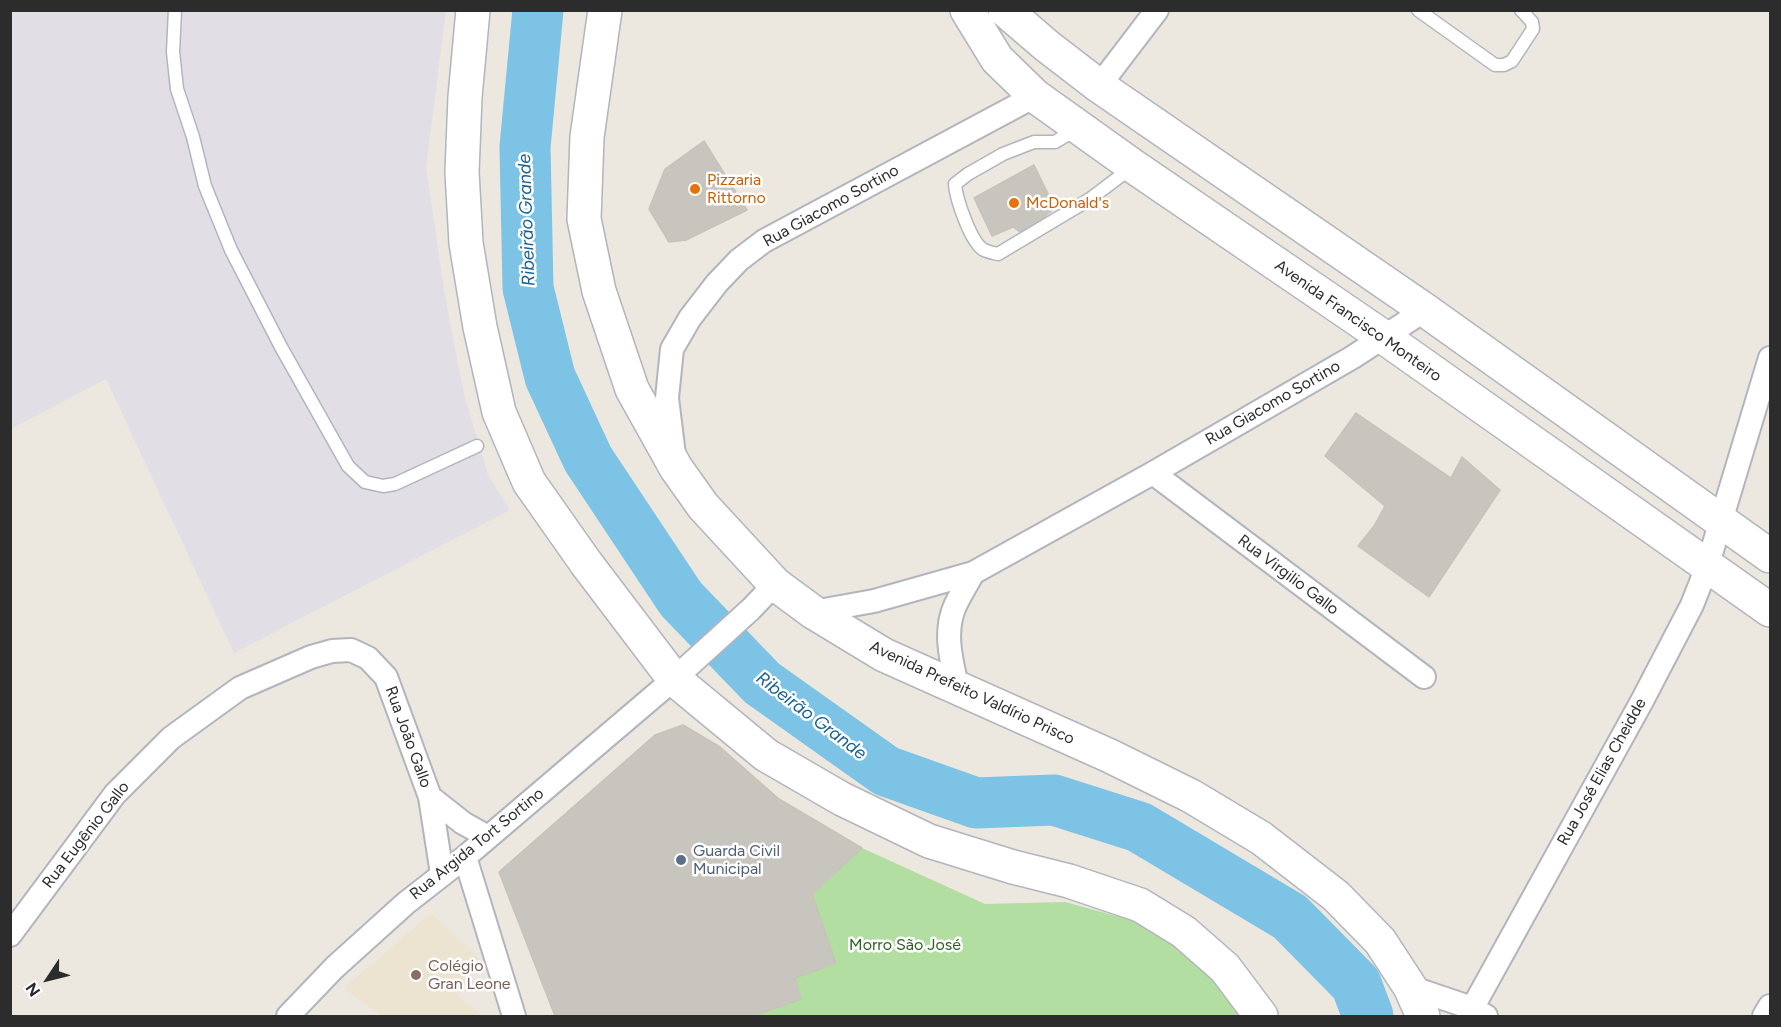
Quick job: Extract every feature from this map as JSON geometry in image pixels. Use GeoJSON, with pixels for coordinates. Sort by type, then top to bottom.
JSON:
{"type":"FeatureCollection","features":[{"type":"Feature","properties":{"kind":"main road"},"geometry":{"type":"LineString","coordinates":[[472,10],[462,172],[466,243],[480,327],[500,412],[530,482],[586,563],[674,679],[766,755],[842,799],[929,841],[1013,867],[1069,881],[1140,905],[1184,932],[1225,968],[1261,1017]]}},
{"type":"Feature","properties":{"kind":"main road","name":"Avenida Prefeito Valdírio Prisco"},"geometry":{"type":"LineString","coordinates":[[605,10],[586,137],[584,219],[599,291],[632,388],[676,468],[703,506],[775,584],[813,612],[884,655],[1110,756],[1191,796],[1261,838],[1336,896],[1380,941],[1410,987],[1423,1017]]}},
{"type":"Feature","properties":{"kind":"main road","name":"Avenida Francisco Monteiro"},"geometry":{"type":"LineString","coordinates":[[967,10],[997,59],[1035,96],[1133,166],[1385,338],[1770,610]]}},
{"type":"Feature","properties":{"kind":"main road"},"geometry":{"type":"LineString","coordinates":[[1005,10],[1099,86],[1425,310],[1770,555]]}},
{"type":"Feature","properties":{"kind":"street"},"geometry":{"type":"LineString","coordinates":[[1099,86],[1157,10]]}},
{"type":"Feature","properties":{"kind":"street","name":"Rua Giacomo Sortino"},"geometry":{"type":"LineString","coordinates":[[676,468],[667,398],[672,349],[690,318],[717,283],[739,260],[764,241],[1035,96]]}},
{"type":"Feature","properties":{"kind":"street","name":"Rua Giacomo Sortino"},"geometry":{"type":"LineString","coordinates":[[813,612],[874,601],[974,573],[1153,473],[1385,338],[1425,310]]}},
{"type":"Feature","properties":{"kind":"street","name":"Rua José Elias Cheidde"},"geometry":{"type":"LineString","coordinates":[[1475,1014],[1692,605],[1707,567],[1770,358]]}},
{"type":"Feature","properties":{"kind":"street","name":"Rua Virgilio Gallo"},"geometry":{"type":"LineString","coordinates":[[1153,473],[1424,677]]}},
{"type":"Feature","properties":{"kind":"street"},"geometry":{"type":"LineString","coordinates":[[958,690],[951,659],[949,636],[954,608],[974,573]]}},
{"type":"Feature","properties":{"kind":"street","name":"Rua Argida Tort Sortino"},"geometry":{"type":"LineString","coordinates":[[288,1017],[335,967],[406,903],[489,837],[674,679],[775,584]]}},
{"type":"Feature","properties":{"kind":"street","name":"Rua Eugênio Gallo"},"geometry":{"type":"LineString","coordinates":[[10,935],[115,794],[171,738],[240,688],[311,657],[332,651],[351,650],[368,658],[386,677]]}},
{"type":"Feature","properties":{"kind":"street","name":"Rua João Gallo"},"geometry":{"type":"LineString","coordinates":[[386,677],[429,797],[442,874]]}},
{"type":"Feature","properties":{"kind":"street","name":"Rua João Gallo"},"geometry":{"type":"LineString","coordinates":[[429,797],[444,810],[489,837]]}},
{"type":"Feature","properties":{"kind":"street"},"geometry":{"type":"LineString","coordinates":[[465,857],[514,1017]]}},
{"type":"Feature","properties":{"kind":"street"},"geometry":{"type":"LineString","coordinates":[[1410,987],[1475,1014]]}},
{"type":"Feature","properties":{"kind":"street"},"geometry":{"type":"LineString","coordinates":[[1764,1017],[1770,1006]]}},
{"type":"Feature","properties":{"kind":"lane"},"geometry":{"type":"LineString","coordinates":[[175,10],[173,52],[177,89],[193,137],[205,186],[231,250],[281,347],[348,466],[365,482],[383,486],[395,484],[477,446]]}},
{"type":"Feature","properties":{"kind":"lane"},"geometry":{"type":"LineString","coordinates":[[1418,10],[1495,65],[1504,65],[1512,61],[1533,29],[1532,22],[1521,10]]}},
{"type":"Feature","properties":{"kind":"lane"},"geometry":{"type":"LineString","coordinates":[[1079,127],[1055,142],[1034,142],[1003,154],[955,184],[956,198],[975,239],[983,250],[998,254],[1090,199],[1133,166]]}},
{"type":"Feature","properties":{"kind":"shaded area"},"geometry":{"type":"Polygon","coordinates":[[[11,11],[446,11],[426,167],[445,296],[464,394],[488,475],[510,510],[234,653],[106,379],[11,429],[11,11]]]}},
{"type":"Feature","properties":{"kind":"shaded area","name":"Colégio Gran Leone"},"geometry":{"type":"Polygon","coordinates":[[[432,913],[483,962],[457,996],[483,1016],[381,1016],[344,988],[432,913]]]}},
{"type":"Feature","properties":{"kind":"green space","name":"Morro São José"},"geometry":{"type":"Polygon","coordinates":[[[862,848],[985,904],[1065,902],[1131,920],[1167,939],[1255,1016],[753,1016],[801,999],[795,978],[812,894],[862,848]]]}},
{"type":"Feature","properties":{"kind":"building","name":"Pizzaria Rittorno"},"geometry":{"type":"Polygon","coordinates":[[[704,141],[747,210],[686,240],[669,242],[649,209],[665,169],[704,141]]]}},
{"type":"Feature","properties":{"kind":"building","name":"McDonald's"},"geometry":{"type":"Polygon","coordinates":[[[1034,165],[1055,208],[1023,234],[1013,227],[992,236],[974,198],[1034,165]]]}},
{"type":"Feature","properties":{"kind":"building"},"geometry":{"type":"Polygon","coordinates":[[[1356,413],[1451,478],[1462,457],[1500,490],[1429,597],[1358,546],[1374,526],[1385,506],[1325,456],[1356,413]]]}},
{"type":"Feature","properties":{"kind":"building","name":"Guarda Civil Municipal"},"geometry":{"type":"Polygon","coordinates":[[[683,725],[720,747],[779,799],[862,848],[812,894],[836,963],[795,978],[801,999],[753,1016],[555,1016],[499,872],[655,735],[683,725]]]}},
{"type":"Feature","properties":{"kind":"waterway","name":"Ribeirão Grande"},"geometry":{"type":"LineString","coordinates":[[538,10],[525,147],[528,288],[550,377],[588,459],[681,599],[762,683],[886,771],[976,803],[1054,800],[1139,827],[1290,917],[1356,984],[1368,1016]]}},
{"type":"Feature","properties":{"kind":"place","name":"Pizzaria Rittorno"},"geometry":{"type":"Point","coordinates":[695,189]}},
{"type":"Feature","properties":{"kind":"place","name":"McDonald's"},"geometry":{"type":"Point","coordinates":[1014,203]}},
{"type":"Feature","properties":{"kind":"place","name":"Guarda Civil Municipal"},"geometry":{"type":"Point","coordinates":[681,860]}},
{"type":"Feature","properties":{"kind":"place","name":"Colégio Gran Leone"},"geometry":{"type":"Point","coordinates":[416,975]}}]}
